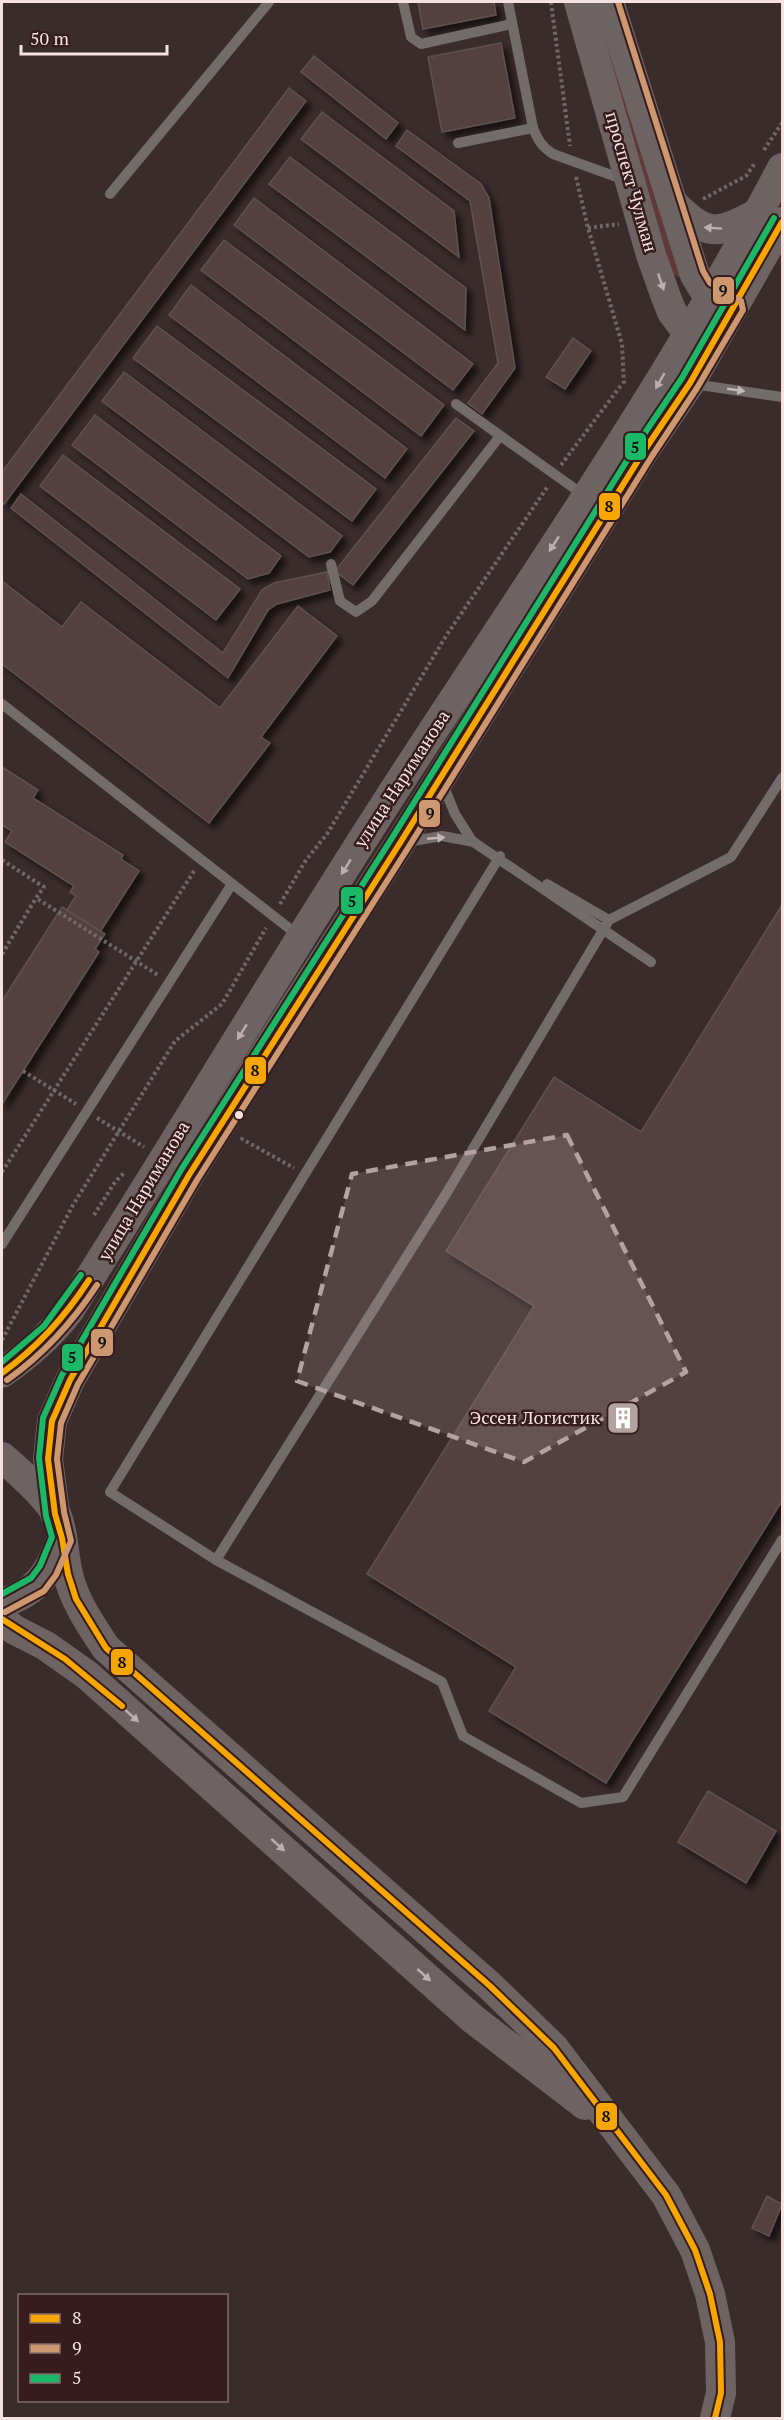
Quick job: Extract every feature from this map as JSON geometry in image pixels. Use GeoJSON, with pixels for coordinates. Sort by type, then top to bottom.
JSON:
{"type":"FeatureCollection","features":[{"type":"Feature","properties":{"kind":"main road","name":"проспект Чулман"},"geometry":{"type":"LineString","coordinates":[[579,2],[651,255],[669,305],[681,324],[701,337]]}},
{"type":"Feature","properties":{"kind":"main road","name":"проспект Чулман"},"geometry":{"type":"LineString","coordinates":[[609,2],[683,203],[694,275],[704,290],[723,300]]}},
{"type":"Feature","properties":{"kind":"main road","name":"улица Нариманова"},"geometry":{"type":"LineString","coordinates":[[2,1373],[52,1333],[69,1311],[391,795],[585,496],[649,400],[701,337],[771,217],[783,168]]}},
{"type":"Feature","properties":{"kind":"main road"},"geometry":{"type":"LineString","coordinates":[[683,203],[689,220],[707,229],[730,228],[771,217]]}},
{"type":"Feature","properties":{"kind":"main road","name":"улица Нариманова"},"geometry":{"type":"LineString","coordinates":[[701,337],[690,383],[644,451],[400,843],[189,1175],[70,1380],[52,1421],[48,1460],[68,1574],[76,1599],[106,1648],[490,1986],[554,2048],[666,2195],[695,2250],[710,2294],[720,2342],[721,2393],[715,2418]]}},
{"type":"Feature","properties":{"kind":"main road"},"geometry":{"type":"LineString","coordinates":[[2,1457],[22,1476],[59,1526],[48,1571],[37,1585],[2,1603]]}},
{"type":"Feature","properties":{"kind":"main road"},"geometry":{"type":"LineString","coordinates":[[2,1619],[13,1629],[46,1646],[87,1675],[473,2019],[530,2065],[612,2125]]}},
{"type":"Feature","properties":{"kind":"lane"},"geometry":{"type":"LineString","coordinates":[[110,194],[269,2]]}},
{"type":"Feature","properties":{"kind":"lane"},"geometry":{"type":"LineString","coordinates":[[403,2],[411,37],[421,44],[512,24]]}},
{"type":"Feature","properties":{"kind":"lane"},"geometry":{"type":"LineString","coordinates":[[508,2],[532,128],[544,148],[631,182]]}},
{"type":"Feature","properties":{"kind":"lane"},"geometry":{"type":"LineString","coordinates":[[458,143],[532,128]]}},
{"type":"Feature","properties":{"kind":"lane"},"geometry":{"type":"LineString","coordinates":[[690,383],[783,397]]}},
{"type":"Feature","properties":{"kind":"lane"},"geometry":{"type":"LineString","coordinates":[[456,404],[585,496]]}},
{"type":"Feature","properties":{"kind":"lane"},"geometry":{"type":"LineString","coordinates":[[331,564],[340,602],[356,612],[372,601],[501,436]]}},
{"type":"Feature","properties":{"kind":"lane"},"geometry":{"type":"LineString","coordinates":[[2,704],[301,938]]}},
{"type":"Feature","properties":{"kind":"lane"},"geometry":{"type":"LineString","coordinates":[[440,777],[455,814],[472,841],[651,962]]}},
{"type":"Feature","properties":{"kind":"lane"},"geometry":{"type":"LineString","coordinates":[[216,1560],[447,1194],[609,920],[732,857],[783,778]]}},
{"type":"Feature","properties":{"kind":"lane"},"geometry":{"type":"LineString","coordinates":[[400,843],[442,836],[472,841],[609,920]]}},
{"type":"Feature","properties":{"kind":"lane"},"geometry":{"type":"LineString","coordinates":[[500,856],[110,1492],[216,1560],[442,1682],[463,1736],[581,1803],[623,1797],[783,1540]]}},
{"type":"Feature","properties":{"kind":"lane"},"geometry":{"type":"LineString","coordinates":[[2,1244],[232,884]]}},
{"type":"Feature","properties":{"kind":"path"},"geometry":{"type":"LineString","coordinates":[[2,1340],[73,1205],[175,1041],[222,1004],[306,860],[327,834],[446,636],[555,474],[622,384],[621,344],[588,228],[566,132],[551,2]]}},
{"type":"Feature","properties":{"kind":"path"},"geometry":{"type":"LineString","coordinates":[[683,203],[746,176],[783,123]]}},
{"type":"Feature","properties":{"kind":"path"},"geometry":{"type":"LineString","coordinates":[[588,228],[629,223]]}},
{"type":"Feature","properties":{"kind":"path"},"geometry":{"type":"LineString","coordinates":[[622,384],[630,388]]}},
{"type":"Feature","properties":{"kind":"path"},"geometry":{"type":"LineString","coordinates":[[2,860],[44,886],[2,954]]}},
{"type":"Feature","properties":{"kind":"path"},"geometry":{"type":"LineString","coordinates":[[2,1172],[201,860]]}},
{"type":"Feature","properties":{"kind":"path"},"geometry":{"type":"LineString","coordinates":[[36,898],[169,982]]}},
{"type":"Feature","properties":{"kind":"path"},"geometry":{"type":"LineString","coordinates":[[235,1148],[242,1138],[294,1168]]}},
{"type":"Feature","properties":{"kind":"highlighted area"},"geometry":{"type":"Polygon","coordinates":[[[567,1135],[686,1372],[524,1462],[297,1381],[352,1174],[567,1135]]]}},
{"type":"Feature","properties":{"kind":"shaded area"},"geometry":{"type":"Polygon","coordinates":[[[590,2],[596,2],[681,279],[671,272],[590,2]]]}},
{"type":"Feature","properties":{"kind":"building"},"geometry":{"type":"Polygon","coordinates":[[[418,2],[494,2],[496,15],[423,29],[418,2]]]}},
{"type":"Feature","properties":{"kind":"building"},"geometry":{"type":"Polygon","coordinates":[[[501,43],[515,118],[442,132],[428,57],[501,43]]]}},
{"type":"Feature","properties":{"kind":"building"},"geometry":{"type":"Polygon","coordinates":[[[314,56],[398,123],[386,139],[301,72],[314,56]]]}},
{"type":"Feature","properties":{"kind":"building"},"geometry":{"type":"Polygon","coordinates":[[[289,88],[306,101],[4,504],[2,502],[2,472],[289,88]]]}},
{"type":"Feature","properties":{"kind":"building"},"geometry":{"type":"Polygon","coordinates":[[[322,112],[454,211],[459,257],[301,139],[322,112]]]}},
{"type":"Feature","properties":{"kind":"building"},"geometry":{"type":"Polygon","coordinates":[[[407,130],[481,184],[489,198],[515,368],[482,414],[468,403],[498,363],[470,201],[396,146],[407,130]]]}},
{"type":"Feature","properties":{"kind":"building"},"geometry":{"type":"Polygon","coordinates":[[[290,157],[466,288],[465,330],[269,184],[290,157]]]}},
{"type":"Feature","properties":{"kind":"building"},"geometry":{"type":"Polygon","coordinates":[[[254,198],[473,364],[453,390],[234,225],[254,198]]]}},
{"type":"Feature","properties":{"kind":"building"},"geometry":{"type":"Polygon","coordinates":[[[224,240],[444,405],[421,436],[201,270],[224,240]]]}},
{"type":"Feature","properties":{"kind":"building"},"geometry":{"type":"Polygon","coordinates":[[[191,285],[407,449],[385,478],[169,315],[191,285]]]}},
{"type":"Feature","properties":{"kind":"building"},"geometry":{"type":"Polygon","coordinates":[[[157,326],[376,489],[352,521],[133,358],[157,326]]]}},
{"type":"Feature","properties":{"kind":"building"},"geometry":{"type":"Polygon","coordinates":[[[573,338],[591,351],[565,389],[546,377],[573,338]]]}},
{"type":"Feature","properties":{"kind":"building"},"geometry":{"type":"Polygon","coordinates":[[[124,372],[342,536],[330,552],[309,557],[102,401],[124,372]]]}},
{"type":"Feature","properties":{"kind":"building"},"geometry":{"type":"Polygon","coordinates":[[[95,415],[281,556],[269,573],[248,579],[72,445],[95,415]]]}},
{"type":"Feature","properties":{"kind":"building"},"geometry":{"type":"Polygon","coordinates":[[[456,418],[474,431],[353,585],[335,571],[456,418]]]}},
{"type":"Feature","properties":{"kind":"building"},"geometry":{"type":"Polygon","coordinates":[[[63,455],[240,589],[216,620],[40,486],[63,455]]]}},
{"type":"Feature","properties":{"kind":"building"},"geometry":{"type":"Polygon","coordinates":[[[21,494],[223,653],[262,590],[274,583],[327,572],[330,590],[277,604],[268,610],[228,678],[11,508],[21,494]]]}},
{"type":"Feature","properties":{"kind":"building"},"geometry":{"type":"Polygon","coordinates":[[[2,581],[62,627],[81,602],[220,708],[298,606],[337,636],[261,737],[270,743],[209,823],[2,664],[2,581]]]}},
{"type":"Feature","properties":{"kind":"building"},"geometry":{"type":"Polygon","coordinates":[[[2,767],[38,790],[33,798],[123,855],[121,859],[139,871],[100,932],[67,910],[76,896],[70,892],[74,886],[5,842],[12,831],[2,825],[2,767]]]}},
{"type":"Feature","properties":{"kind":"building","name":"Эссен Логистик"},"geometry":{"type":"Polygon","coordinates":[[[782,905],[782,1501],[606,1783],[489,1711],[516,1667],[367,1574],[534,1306],[446,1251],[554,1077],[641,1132],[782,905]]]}},
{"type":"Feature","properties":{"kind":"building"},"geometry":{"type":"Polygon","coordinates":[[[62,907],[105,934],[95,949],[99,952],[2,1104],[2,1001],[62,907]]]}},
{"type":"Feature","properties":{"kind":"building"},"geometry":{"type":"Polygon","coordinates":[[[708,1791],[776,1831],[746,1883],[678,1842],[708,1791]]]}},
{"type":"Feature","properties":{"kind":"building"},"geometry":{"type":"Polygon","coordinates":[[[767,2196],[782,2204],[769,2236],[752,2228],[767,2196]]]}},
{"type":"Feature","properties":{"kind":"transit line","name":"9"},"geometry":{"type":"LineString","coordinates":[[5,1612],[44,1591],[56,1575],[71,1541],[64,1512],[57,1459],[61,1423],[78,1384],[197,1180],[697,388],[743,310],[741,301],[710,283],[703,271],[618,2]]}},
{"type":"Feature","properties":{"kind":"transit line","name":"5"},"geometry":{"type":"LineString","coordinates":[[2,1594],[31,1578],[40,1566],[52,1537],[46,1516],[39,1458],[43,1418],[62,1375],[181,1170],[392,838],[636,446],[682,378],[774,218]]}},
{"type":"Feature","properties":{"kind":"transit line","name":"8"},"geometry":{"type":"LineString","coordinates":[[715,2418],[721,2393],[720,2342],[710,2294],[695,2250],[666,2195],[554,2048],[490,1986],[106,1648],[76,1599],[68,1574],[55,1514],[48,1459],[52,1421],[70,1380],[189,1175],[400,843],[644,451],[690,383],[782,222]]}},
{"type":"Feature","properties":{"kind":"transit line","name":"5"},"geometry":{"type":"LineString","coordinates":[[2,1362],[44,1326],[81,1275]]}},
{"type":"Feature","properties":{"kind":"transit line","name":"8"},"geometry":{"type":"LineString","coordinates":[[2,1373],[50,1331],[89,1280]]}},
{"type":"Feature","properties":{"kind":"transit line","name":"9"},"geometry":{"type":"LineString","coordinates":[[7,1380],[57,1337],[97,1285]]}},
{"type":"Feature","properties":{"kind":"transit line","name":"8"},"geometry":{"type":"LineString","coordinates":[[2,1619],[65,1659],[122,1706]]}},
{"type":"Feature","properties":{"kind":"place","name":"Эссен Логистик"},"geometry":{"type":"Point","coordinates":[623,1418]}}]}
